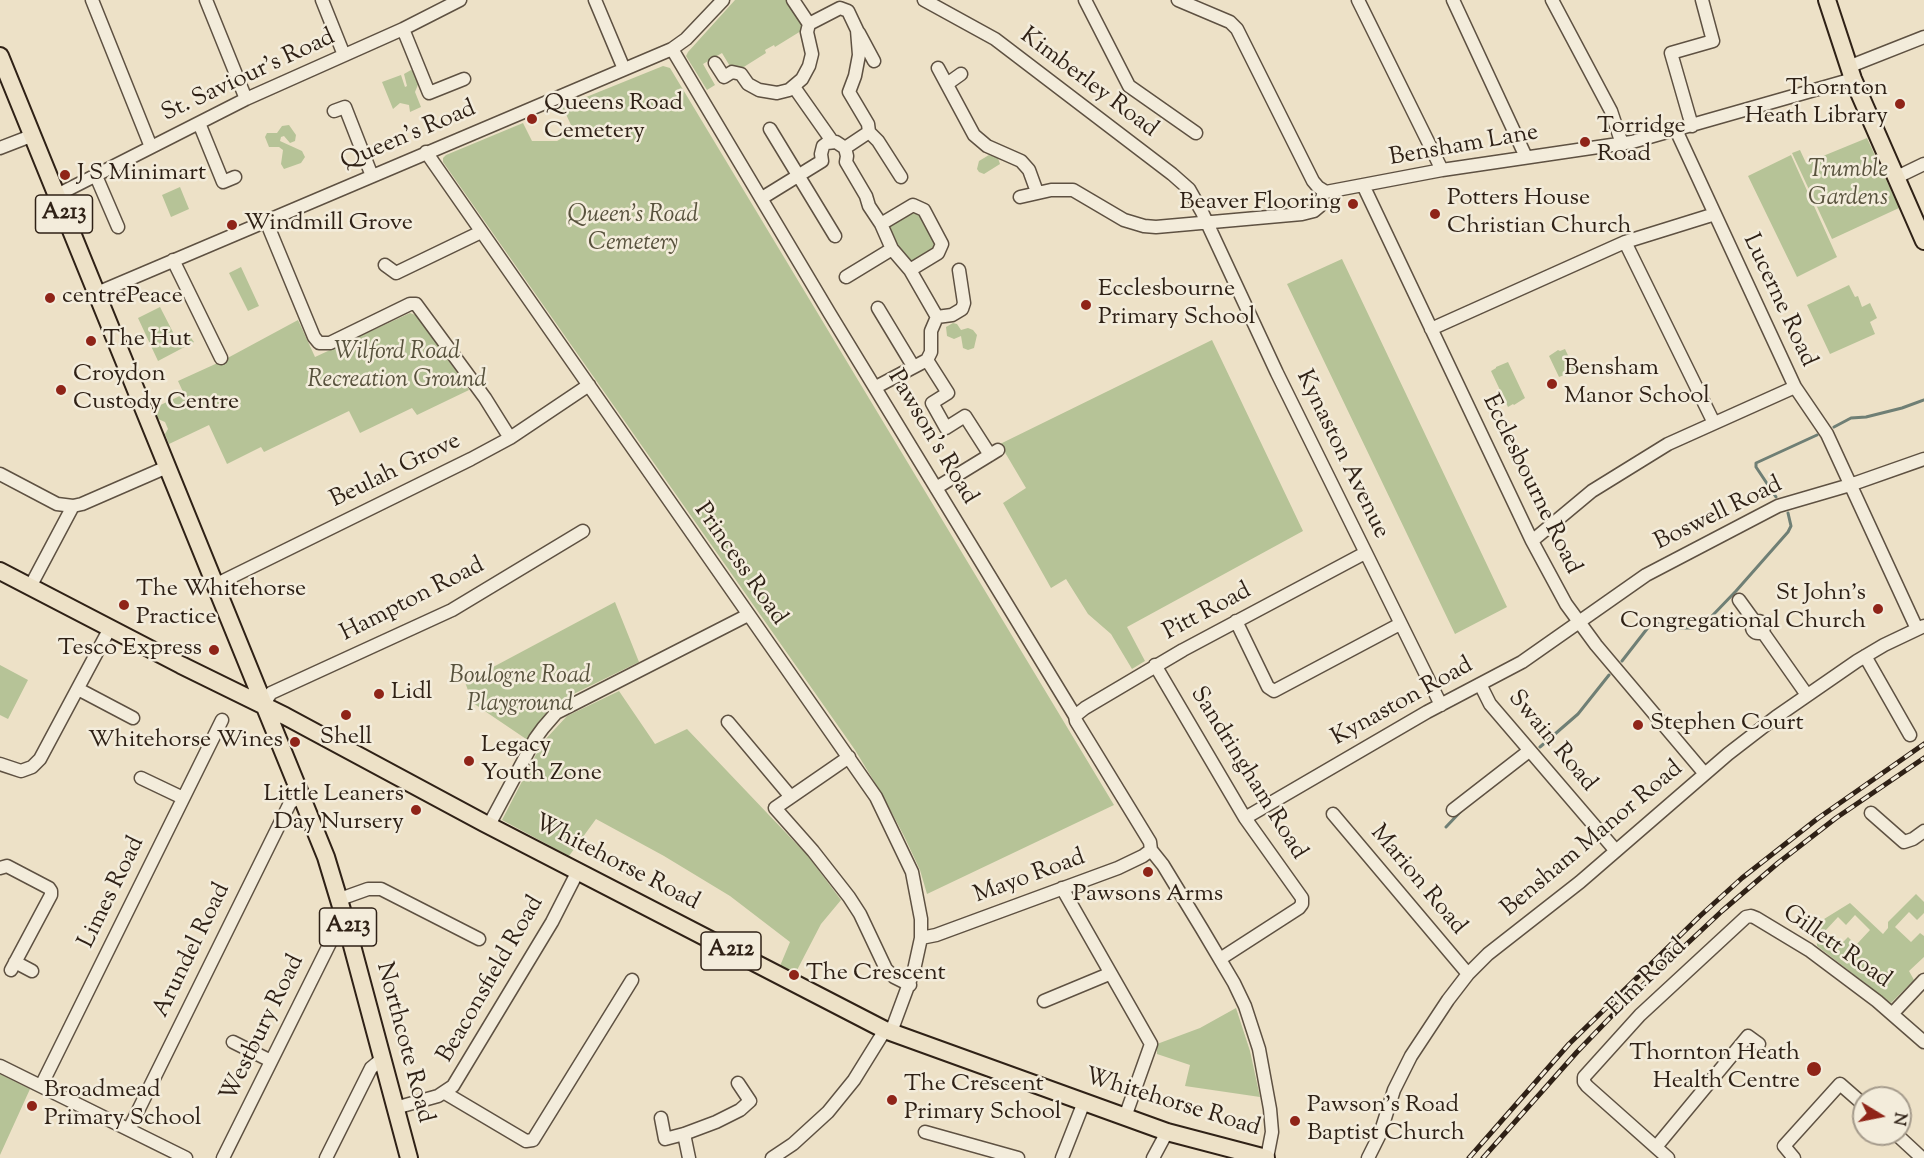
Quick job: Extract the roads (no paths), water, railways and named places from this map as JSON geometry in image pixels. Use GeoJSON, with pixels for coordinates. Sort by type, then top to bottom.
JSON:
{"type":"FeatureCollection","features":[{"type":"Feature","properties":{"kind":"main road"},"geometry":{"type":"LineString","coordinates":[[1827,0],[1851,73],[1924,241]]}},
{"type":"Feature","properties":{"kind":"main road","name":"A213"},"geometry":{"type":"LineString","coordinates":[[0,56],[263,705]]}},
{"type":"Feature","properties":{"kind":"main road","name":"Whitehorse Road"},"geometry":{"type":"LineString","coordinates":[[0,571],[294,721],[489,825],[888,1031],[1167,1132],[1266,1158]]}},
{"type":"Feature","properties":{"kind":"main road","name":"Northcote Road"},"geometry":{"type":"LineString","coordinates":[[263,705],[326,857],[340,899],[409,1158]]}},
{"type":"Feature","properties":{"kind":"main road"},"geometry":{"type":"LineString","coordinates":[[275,735],[289,728],[294,721]]}},
{"type":"Feature","properties":{"kind":"street"},"geometry":{"type":"LineString","coordinates":[[92,0],[151,147]]}},
{"type":"Feature","properties":{"kind":"street"},"geometry":{"type":"LineString","coordinates":[[206,0],[246,99]]}},
{"type":"Feature","properties":{"kind":"street"},"geometry":{"type":"LineString","coordinates":[[322,0],[344,55]]}},
{"type":"Feature","properties":{"kind":"street","name":"St. Saviour's Road"},"geometry":{"type":"LineString","coordinates":[[57,195],[246,99],[403,29],[460,0]]}},
{"type":"Feature","properties":{"kind":"street"},"geometry":{"type":"LineString","coordinates":[[595,0],[624,69]]}},
{"type":"Feature","properties":{"kind":"street","name":"Queen's Road"},"geometry":{"type":"LineString","coordinates":[[97,293],[672,49],[686,39],[723,0]]}},
{"type":"Feature","properties":{"kind":"street"},"geometry":{"type":"LineString","coordinates":[[715,63],[724,77],[732,72],[741,74],[748,84],[759,90],[777,93],[794,87],[807,73],[812,48],[807,32],[809,24],[793,0]]}},
{"type":"Feature","properties":{"kind":"street","name":"Kimberley Road"},"geometry":{"type":"LineString","coordinates":[[924,0],[994,39],[1172,174],[1189,189],[1207,223]]}},
{"type":"Feature","properties":{"kind":"street"},"geometry":{"type":"LineString","coordinates":[[1086,0],[1129,86],[1196,133]]}},
{"type":"Feature","properties":{"kind":"street"},"geometry":{"type":"LineString","coordinates":[[1020,196],[1037,192],[1076,190],[1114,216],[1143,226],[1207,223],[1302,214],[1320,206],[1324,191],[1313,181],[1237,29],[1230,22],[1178,0]]}},
{"type":"Feature","properties":{"kind":"street"},"geometry":{"type":"LineString","coordinates":[[1358,0],[1442,170]]}},
{"type":"Feature","properties":{"kind":"street"},"geometry":{"type":"LineString","coordinates":[[1453,0],[1526,156]]}},
{"type":"Feature","properties":{"kind":"street"},"geometry":{"type":"LineString","coordinates":[[1552,0],[1611,111],[1622,144]]}},
{"type":"Feature","properties":{"kind":"street"},"geometry":{"type":"LineString","coordinates":[[1692,126],[1671,53],[1713,41],[1702,0]]}},
{"type":"Feature","properties":{"kind":"street"},"geometry":{"type":"LineString","coordinates":[[809,24],[843,8],[848,11],[874,61]]}},
{"type":"Feature","properties":{"kind":"street"},"geometry":{"type":"LineString","coordinates":[[403,29],[429,93],[464,79]]}},
{"type":"Feature","properties":{"kind":"street"},"geometry":{"type":"LineString","coordinates":[[857,30],[859,55],[849,92],[868,124],[869,132],[878,141],[901,177]]}},
{"type":"Feature","properties":{"kind":"street","name":"Bensham Lane"},"geometry":{"type":"LineString","coordinates":[[1324,191],[1331,192],[1526,156],[1622,144],[1692,126],[1851,73],[1924,37]]}},
{"type":"Feature","properties":{"kind":"street","name":"Pawson's Road"},"geometry":{"type":"LineString","coordinates":[[672,49],[1075,716],[1150,842],[1151,850],[1220,959]]}},
{"type":"Feature","properties":{"kind":"street"},"geometry":{"type":"LineString","coordinates":[[938,68],[974,135],[987,146],[1021,161],[1029,170],[1037,192]]}},
{"type":"Feature","properties":{"kind":"street"},"geometry":{"type":"LineString","coordinates":[[947,84],[961,74]]}},
{"type":"Feature","properties":{"kind":"street"},"geometry":{"type":"LineString","coordinates":[[794,87],[832,141],[845,148],[846,162],[881,224],[892,249],[910,270],[937,317]]}},
{"type":"Feature","properties":{"kind":"street"},"geometry":{"type":"LineString","coordinates":[[334,111],[345,106],[372,176]]}},
{"type":"Feature","properties":{"kind":"street"},"geometry":{"type":"LineString","coordinates":[[199,123],[223,182],[235,177]]}},
{"type":"Feature","properties":{"kind":"street"},"geometry":{"type":"LineString","coordinates":[[770,129],[835,236]]}},
{"type":"Feature","properties":{"kind":"street","name":"Lucerne Road"},"geometry":{"type":"LineString","coordinates":[[1676,130],[1795,387],[1827,434],[1920,627]]}},
{"type":"Feature","properties":{"kind":"street"},"geometry":{"type":"LineString","coordinates":[[845,148],[869,132]]}},
{"type":"Feature","properties":{"kind":"street"},"geometry":{"type":"LineString","coordinates":[[0,148],[31,136]]}},
{"type":"Feature","properties":{"kind":"street"},"geometry":{"type":"LineString","coordinates":[[762,198],[822,161],[821,154],[824,146],[832,141]]}},
{"type":"Feature","properties":{"kind":"street","name":"Princess Road"},"geometry":{"type":"LineString","coordinates":[[426,152],[876,797],[912,872],[921,919],[921,938],[909,985],[888,1031]]}},
{"type":"Feature","properties":{"kind":"street"},"geometry":{"type":"LineString","coordinates":[[1895,178],[1924,164]]}},
{"type":"Feature","properties":{"kind":"street"},"geometry":{"type":"LineString","coordinates":[[96,176],[118,227]]}},
{"type":"Feature","properties":{"kind":"street","name":"Ecclesbourne Road"},"geometry":{"type":"LineString","coordinates":[[1363,186],[1532,541],[1566,604],[1705,774]]}},
{"type":"Feature","properties":{"kind":"street"},"geometry":{"type":"LineString","coordinates":[[881,224],[910,205],[916,205],[924,210],[942,241],[942,246],[938,253],[910,270]]}},
{"type":"Feature","properties":{"kind":"street"},"geometry":{"type":"LineString","coordinates":[[1431,329],[1625,242],[1715,214]]}},
{"type":"Feature","properties":{"kind":"street"},"geometry":{"type":"LineString","coordinates":[[266,221],[314,337],[322,344],[330,343],[410,304],[416,304],[485,398],[510,438]]}},
{"type":"Feature","properties":{"kind":"street","name":"Kynaston Avenue"},"geometry":{"type":"LineString","coordinates":[[1207,223],[1365,553],[1441,705]]}},
{"type":"Feature","properties":{"kind":"street"},"geometry":{"type":"LineString","coordinates":[[385,265],[396,273],[481,232]]}},
{"type":"Feature","properties":{"kind":"street"},"geometry":{"type":"LineString","coordinates":[[1625,242],[1714,423]]}},
{"type":"Feature","properties":{"kind":"street"},"geometry":{"type":"LineString","coordinates":[[846,277],[892,249]]}},
{"type":"Feature","properties":{"kind":"street"},"geometry":{"type":"LineString","coordinates":[[173,260],[221,357]]}},
{"type":"Feature","properties":{"kind":"street"},"geometry":{"type":"LineString","coordinates":[[937,317],[952,315],[962,309],[964,303],[959,270]]}},
{"type":"Feature","properties":{"kind":"street"},"geometry":{"type":"LineString","coordinates":[[878,308],[913,366]]}},
{"type":"Feature","properties":{"kind":"street"},"geometry":{"type":"LineString","coordinates":[[876,387],[927,360],[932,347],[931,331],[937,317]]}},
{"type":"Feature","properties":{"kind":"street"},"geometry":{"type":"LineString","coordinates":[[927,360],[948,393],[932,403],[946,428],[965,416],[994,453],[936,488]]}},
{"type":"Feature","properties":{"kind":"street","name":"Beulah Grove"},"geometry":{"type":"LineString","coordinates":[[215,585],[416,487],[510,438],[589,385]]}},
{"type":"Feature","properties":{"kind":"street"},"geometry":{"type":"LineString","coordinates":[[1532,541],[1592,490],[1668,444],[1795,387]]}},
{"type":"Feature","properties":{"kind":"street","name":"Boswell Road"},"geometry":{"type":"LineString","coordinates":[[1579,622],[1646,575],[1768,511],[1789,502],[1924,459]]}},
{"type":"Feature","properties":{"kind":"street"},"geometry":{"type":"LineString","coordinates":[[0,474],[57,504],[73,506],[167,467]]}},
{"type":"Feature","properties":{"kind":"street"},"geometry":{"type":"LineString","coordinates":[[30,587],[73,506]]}},
{"type":"Feature","properties":{"kind":"street","name":"Hampton Road"},"geometry":{"type":"LineString","coordinates":[[263,705],[272,693],[452,610],[583,531]]}},
{"type":"Feature","properties":{"kind":"street","name":"Pitt Road"},"geometry":{"type":"LineString","coordinates":[[1075,716],[1155,665],[1365,553]]}},
{"type":"Feature","properties":{"kind":"street"},"geometry":{"type":"LineString","coordinates":[[1739,600],[1808,695]]}},
{"type":"Feature","properties":{"kind":"street"},"geometry":{"type":"LineString","coordinates":[[489,825],[536,739],[556,713],[748,615]]}},
{"type":"Feature","properties":{"kind":"street"},"geometry":{"type":"LineString","coordinates":[[1236,621],[1268,687],[1274,691],[1400,624]]}},
{"type":"Feature","properties":{"kind":"street","name":"Kynaston Road"},"geometry":{"type":"LineString","coordinates":[[1245,818],[1441,705],[1528,658],[1579,622]]}},
{"type":"Feature","properties":{"kind":"street","name":"Bensham Manor Road"},"geometry":{"type":"LineString","coordinates":[[1368,1158],[1376,1144],[1394,1090],[1407,1064],[1431,1024],[1468,974],[1505,940],[1580,882],[1747,739],[1865,656],[1920,627]]}},
{"type":"Feature","properties":{"kind":"street"},"geometry":{"type":"LineString","coordinates":[[0,764],[21,771],[32,767],[37,762],[111,628]]}},
{"type":"Feature","properties":{"kind":"street"},"geometry":{"type":"LineString","coordinates":[[1865,656],[1910,735]]}},
{"type":"Feature","properties":{"kind":"street","name":"Sandringham Road"},"geometry":{"type":"LineString","coordinates":[[1155,665],[1245,818],[1302,898],[1302,904],[1278,922],[1220,959]]}},
{"type":"Feature","properties":{"kind":"street","name":"Swain Road"},"geometry":{"type":"LineString","coordinates":[[1480,684],[1490,704],[1616,851]]}},
{"type":"Feature","properties":{"kind":"street"},"geometry":{"type":"LineString","coordinates":[[78,689],[133,718]]}},
{"type":"Feature","properties":{"kind":"street","name":"Limes Road"},"geometry":{"type":"LineString","coordinates":[[41,1086],[222,720]]}},
{"type":"Feature","properties":{"kind":"street"},"geometry":{"type":"LineString","coordinates":[[729,722],[790,797]]}},
{"type":"Feature","properties":{"kind":"street"},"geometry":{"type":"LineString","coordinates":[[1453,810],[1529,751]]}},
{"type":"Feature","properties":{"kind":"street"},"geometry":{"type":"LineString","coordinates":[[849,757],[775,808],[849,897],[890,973],[899,981],[909,985]]}},
{"type":"Feature","properties":{"kind":"street"},"geometry":{"type":"LineString","coordinates":[[141,778],[183,798]]}},
{"type":"Feature","properties":{"kind":"street","name":"Arundel Road"},"geometry":{"type":"LineString","coordinates":[[129,1129],[290,803],[301,796]]}},
{"type":"Feature","properties":{"kind":"street"},"geometry":{"type":"LineString","coordinates":[[1871,813],[1904,842],[1924,831]]}},
{"type":"Feature","properties":{"kind":"street","name":"Marion Road"},"geometry":{"type":"LineString","coordinates":[[1333,814],[1468,974]]}},
{"type":"Feature","properties":{"kind":"street","name":"Mayo Road"},"geometry":{"type":"LineString","coordinates":[[921,938],[936,935],[1131,862],[1151,850]]}},
{"type":"Feature","properties":{"kind":"street"},"geometry":{"type":"LineString","coordinates":[[0,868],[7,866],[51,891],[51,895],[13,966],[32,971]]}},
{"type":"Feature","properties":{"kind":"street","name":"Beaconsfield Road"},"geometry":{"type":"LineString","coordinates":[[395,1108],[445,1093],[453,1086],[552,922],[578,871]]}},
{"type":"Feature","properties":{"kind":"street"},"geometry":{"type":"LineString","coordinates":[[1062,888],[1151,1044],[1125,1117]]}},
{"type":"Feature","properties":{"kind":"street"},"geometry":{"type":"LineString","coordinates":[[340,899],[368,889],[381,889],[480,939]]}},
{"type":"Feature","properties":{"kind":"street","name":"Gillett Road"},"geometry":{"type":"LineString","coordinates":[[1749,916],[1771,926],[1809,950],[1892,1014],[1924,1042]]}},
{"type":"Feature","properties":{"kind":"street","name":"Elm Road"},"geometry":{"type":"LineString","coordinates":[[1656,1147],[1587,1086],[1584,1080],[1586,1073],[1640,1015],[1749,916]]}},
{"type":"Feature","properties":{"kind":"street","name":"Westbury Road"},"geometry":{"type":"LineString","coordinates":[[223,1158],[334,935],[346,923]]}},
{"type":"Feature","properties":{"kind":"street"},"geometry":{"type":"LineString","coordinates":[[1220,959],[1245,1006],[1259,1049],[1272,1132],[1266,1158]]}},
{"type":"Feature","properties":{"kind":"street"},"geometry":{"type":"LineString","coordinates":[[1049,996],[1109,974]]}},
{"type":"Feature","properties":{"kind":"street"},"geometry":{"type":"LineString","coordinates":[[445,1093],[526,1141],[533,1140],[632,980]]}},
{"type":"Feature","properties":{"kind":"street"},"geometry":{"type":"LineString","coordinates":[[1892,1014],[1924,980]]}},
{"type":"Feature","properties":{"kind":"street"},"geometry":{"type":"LineString","coordinates":[[772,1158],[793,1144],[828,1112],[854,1080],[888,1031]]}},
{"type":"Feature","properties":{"kind":"street"},"geometry":{"type":"LineString","coordinates":[[1668,1158],[1656,1147],[1748,1036],[1759,1044]]}},
{"type":"Feature","properties":{"kind":"street"},"geometry":{"type":"LineString","coordinates":[[233,1042],[272,1061]]}},
{"type":"Feature","properties":{"kind":"street"},"geometry":{"type":"LineString","coordinates":[[326,1158],[371,1068],[382,1059]]}},
{"type":"Feature","properties":{"kind":"street"},"geometry":{"type":"LineString","coordinates":[[0,1066],[186,1158]]}},
{"type":"Feature","properties":{"kind":"street"},"geometry":{"type":"LineString","coordinates":[[661,1118],[660,1140],[684,1134],[734,1114],[755,1098],[738,1083]]}},
{"type":"Feature","properties":{"kind":"street"},"geometry":{"type":"LineString","coordinates":[[1794,1158],[1784,1146],[1840,1084],[1852,1095]]}},
{"type":"Feature","properties":{"kind":"street"},"geometry":{"type":"LineString","coordinates":[[1062,1158],[1084,1102]]}},
{"type":"Feature","properties":{"kind":"street"},"geometry":{"type":"LineString","coordinates":[[925,1132],[1018,1158]]}},
{"type":"Feature","properties":{"kind":"street"},"geometry":{"type":"LineString","coordinates":[[1153,1158],[1167,1132]]}},
{"type":"Feature","properties":{"kind":"street"},"geometry":{"type":"LineString","coordinates":[[684,1134],[689,1158]]}},
{"type":"Feature","properties":{"kind":"street"},"geometry":{"type":"LineString","coordinates":[[1909,1146],[1922,1158]]}},
{"type":"Feature","properties":{"kind":"waterway"},"geometry":{"type":"LineString","coordinates":[[1834,427],[1851,418],[1866,417],[1924,400]]}},
{"type":"Feature","properties":{"kind":"waterway"},"geometry":{"type":"LineString","coordinates":[[1776,497],[1756,467],[1756,463],[1817,435]]}},
{"type":"Feature","properties":{"kind":"waterway"},"geometry":{"type":"LineString","coordinates":[[1622,661],[1650,625],[1664,623],[1681,628],[1693,628],[1712,616],[1788,532],[1791,526],[1788,513]]}},
{"type":"Feature","properties":{"kind":"waterway"},"geometry":{"type":"LineString","coordinates":[[1540,747],[1578,714],[1609,675]]}},
{"type":"Feature","properties":{"kind":"waterway"},"geometry":{"type":"LineString","coordinates":[[1446,827],[1463,809]]}},
{"type":"Feature","properties":{"kind":"railway"},"geometry":{"type":"LineString","coordinates":[[1469,1158],[1569,1044],[1700,916],[1742,878],[1817,819],[1924,744]]}},
{"type":"Feature","properties":{"kind":"railway"},"geometry":{"type":"LineString","coordinates":[[1483,1158],[1577,1052],[1627,1000],[1722,911],[1836,818],[1924,758]]}},
{"type":"Feature","properties":{"kind":"place","name":"Thornton Heath Library"},"geometry":{"type":"Point","coordinates":[1900,104]}},
{"type":"Feature","properties":{"kind":"place","name":"Queens Road Cemetery"},"geometry":{"type":"Point","coordinates":[532,119]}},
{"type":"Feature","properties":{"kind":"place","name":"Torridge Road"},"geometry":{"type":"Point","coordinates":[1585,142]}},
{"type":"Feature","properties":{"kind":"place","name":"J S Minimart"},"geometry":{"type":"Point","coordinates":[65,175]}},
{"type":"Feature","properties":{"kind":"place","name":"Beaver Flooring"},"geometry":{"type":"Point","coordinates":[1353,204]}},
{"type":"Feature","properties":{"kind":"place","name":"Potters House Christian Church"},"geometry":{"type":"Point","coordinates":[1435,214]}},
{"type":"Feature","properties":{"kind":"place","name":"Windmill Grove"},"geometry":{"type":"Point","coordinates":[232,225]}},
{"type":"Feature","properties":{"kind":"place","name":"centrePeace"},"geometry":{"type":"Point","coordinates":[50,298]}},
{"type":"Feature","properties":{"kind":"place","name":"Ecclesbourne Primary School"},"geometry":{"type":"Point","coordinates":[1086,305]}},
{"type":"Feature","properties":{"kind":"place","name":"The Hut"},"geometry":{"type":"Point","coordinates":[91,341]}},
{"type":"Feature","properties":{"kind":"place","name":"Bensham Manor School"},"geometry":{"type":"Point","coordinates":[1552,384]}},
{"type":"Feature","properties":{"kind":"place","name":"Croydon Custody Centre"},"geometry":{"type":"Point","coordinates":[61,390]}},
{"type":"Feature","properties":{"kind":"place","name":"The Whitehorse Practice"},"geometry":{"type":"Point","coordinates":[124,605]}},
{"type":"Feature","properties":{"kind":"place","name":"St John's Congregational Church"},"geometry":{"type":"Point","coordinates":[1878,609]}},
{"type":"Feature","properties":{"kind":"place","name":"Tesco Express"},"geometry":{"type":"Point","coordinates":[214,650]}},
{"type":"Feature","properties":{"kind":"place","name":"Lidl"},"geometry":{"type":"Point","coordinates":[379,694]}},
{"type":"Feature","properties":{"kind":"place","name":"Shell"},"geometry":{"type":"Point","coordinates":[346,715]}},
{"type":"Feature","properties":{"kind":"place","name":"Stephen Court"},"geometry":{"type":"Point","coordinates":[1638,725]}},
{"type":"Feature","properties":{"kind":"place","name":"Whitehorse Wines"},"geometry":{"type":"Point","coordinates":[295,742]}},
{"type":"Feature","properties":{"kind":"place","name":"Legacy Youth Zone"},"geometry":{"type":"Point","coordinates":[469,761]}},
{"type":"Feature","properties":{"kind":"place","name":"Little Leaners Day Nursery"},"geometry":{"type":"Point","coordinates":[416,810]}},
{"type":"Feature","properties":{"kind":"place","name":"Pawsons Arms"},"geometry":{"type":"Point","coordinates":[1148,872]}},
{"type":"Feature","properties":{"kind":"place","name":"The Crescent"},"geometry":{"type":"Point","coordinates":[794,975]}},
{"type":"Feature","properties":{"kind":"place","name":"Thornton Heath Health Centre"},"geometry":{"type":"Point","coordinates":[1814,1069]}},
{"type":"Feature","properties":{"kind":"place","name":"The Crescent Primary School"},"geometry":{"type":"Point","coordinates":[892,1100]}},
{"type":"Feature","properties":{"kind":"place","name":"Broadmead Primary School"},"geometry":{"type":"Point","coordinates":[32,1106]}},
{"type":"Feature","properties":{"kind":"place","name":"Pawson's Road Baptist Church"},"geometry":{"type":"Point","coordinates":[1295,1121]}},
{"type":"Feature","properties":{"kind":"park label","name":"Trumble Gardens"},"geometry":{"type":"Point","coordinates":[1848,186]}},
{"type":"Feature","properties":{"kind":"park label","name":"Queen's Road Cemetery"},"geometry":{"type":"Point","coordinates":[633,231]}},
{"type":"Feature","properties":{"kind":"park label","name":"Wilford Road Recreation Ground"},"geometry":{"type":"Point","coordinates":[397,368]}},
{"type":"Feature","properties":{"kind":"park label","name":"Boulogne Road Playground"},"geometry":{"type":"Point","coordinates":[520,692]}}]}
